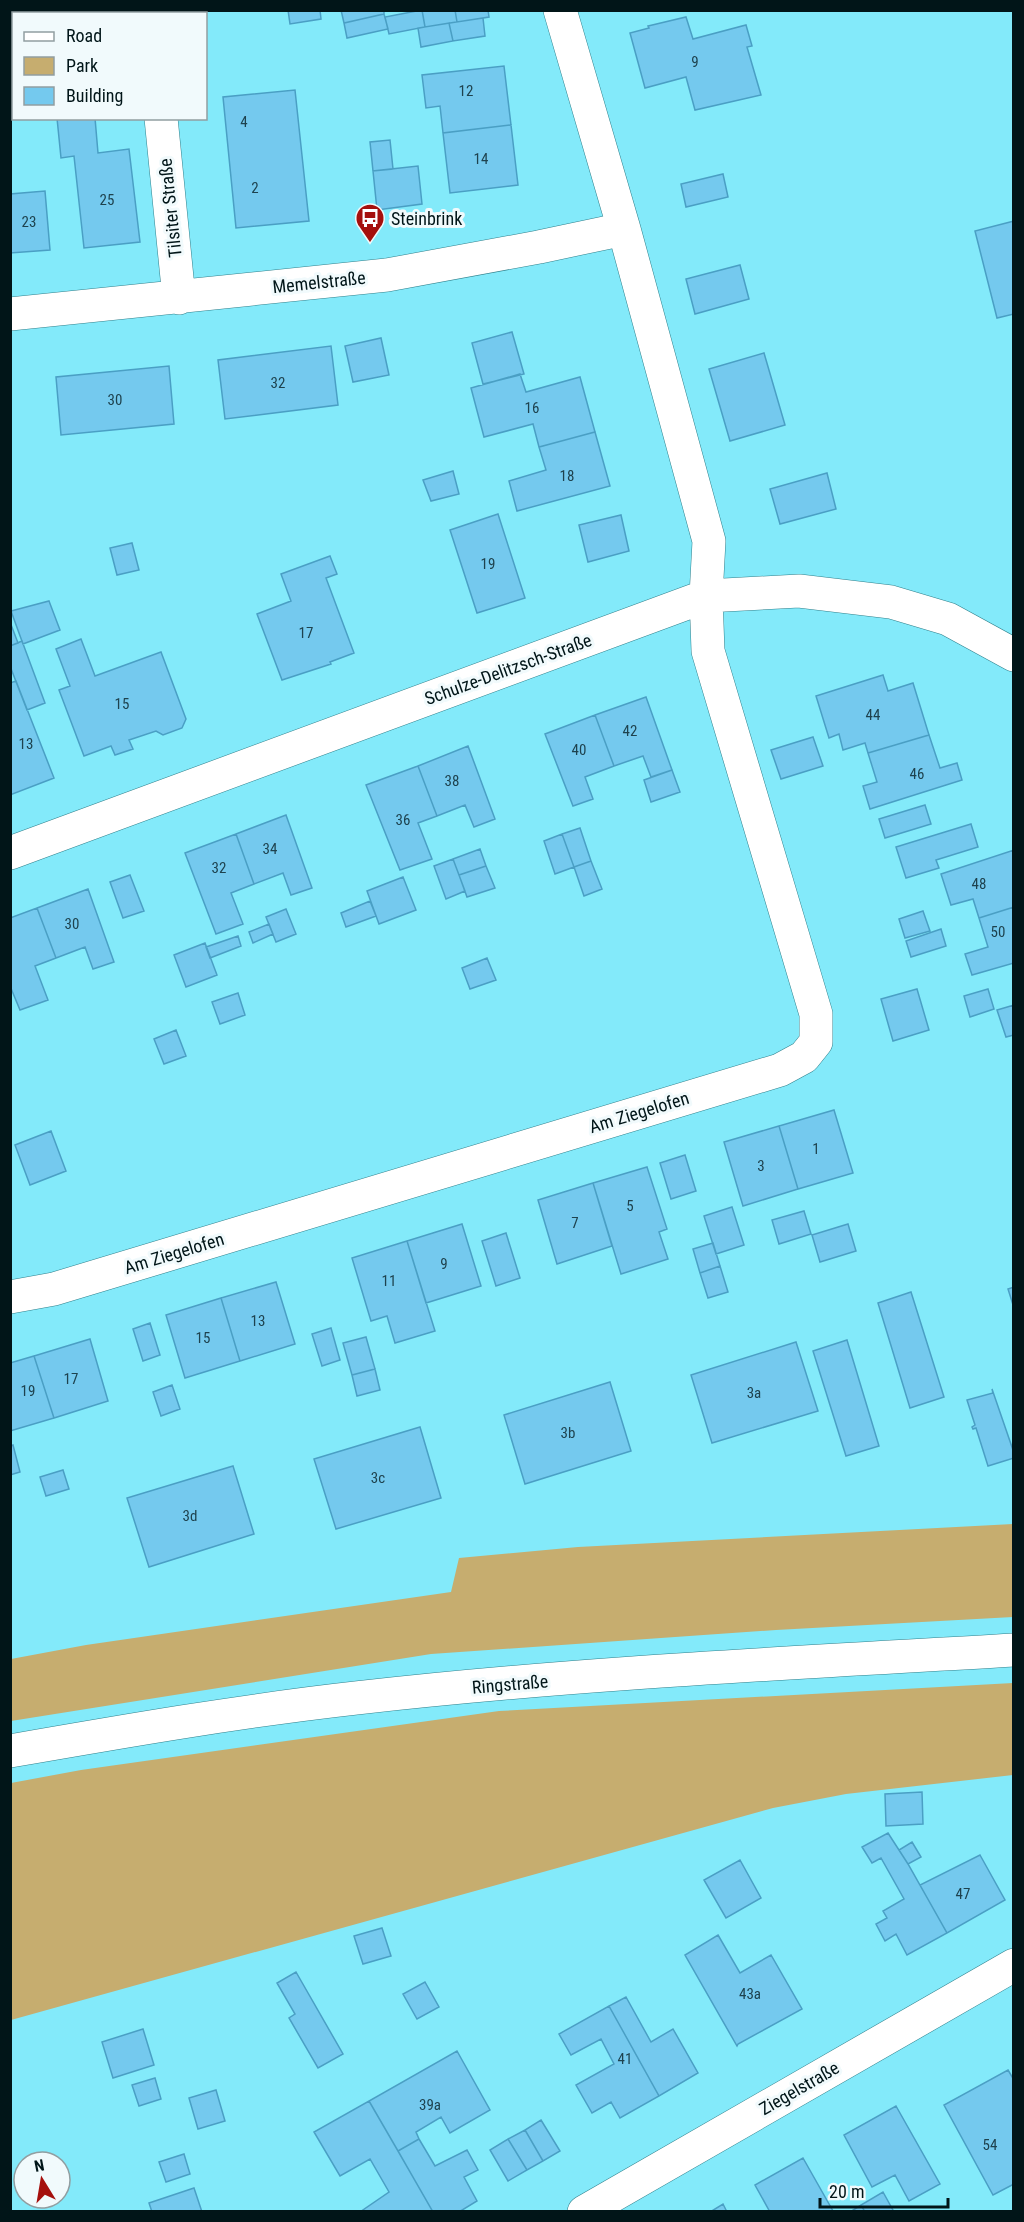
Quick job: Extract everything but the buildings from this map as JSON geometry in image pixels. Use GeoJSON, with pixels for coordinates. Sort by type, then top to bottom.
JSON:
{"type":"FeatureCollection","features":[{"type":"Feature","properties":{"kind":"street"},"geometry":{"type":"LineString","coordinates":[[560,10],[624,229],[709,541],[706,596]]}},
{"type":"Feature","properties":{"kind":"street","name":"Tilsiter Straße"},"geometry":{"type":"LineString","coordinates":[[161,120],[179,298]]}},
{"type":"Feature","properties":{"kind":"street","name":"Memelstraße"},"geometry":{"type":"LineString","coordinates":[[10,314],[387,275],[624,229]]}},
{"type":"Feature","properties":{"kind":"street","name":"Schulze-Delitzsch-Straße"},"geometry":{"type":"LineString","coordinates":[[10,853],[706,596],[799,591],[891,602],[948,619],[1014,655]]}},
{"type":"Feature","properties":{"kind":"street","name":"Am Ziegelofen"},"geometry":{"type":"LineString","coordinates":[[10,1297],[54,1289],[122,1269],[780,1070],[804,1057],[816,1042],[816,1014],[708,651],[706,596]]}},
{"type":"Feature","properties":{"kind":"street","name":"Ringstraße"},"geometry":{"type":"LineString","coordinates":[[10,1751],[183,1721],[357,1698],[616,1674],[1014,1650]]}},
{"type":"Feature","properties":{"kind":"street","name":"Ziegelstraße"},"geometry":{"type":"LineString","coordinates":[[584,2211],[1014,1965]]}},
{"type":"Feature","properties":{"kind":"green space"},"geometry":{"type":"Polygon","coordinates":[[[1013,1524],[1013,1617],[776,1630],[431,1654],[11,1721],[11,1659],[86,1645],[451,1592],[459,1558],[578,1547],[1013,1524]]]}},
{"type":"Feature","properties":{"kind":"green space"},"geometry":{"type":"Polygon","coordinates":[[[1013,1683],[1013,1775],[846,1794],[773,1808],[11,2020],[11,1783],[81,1770],[499,1711],[1013,1683]]]}},
{"type":"Feature","properties":{"kind":"place","name":"Steinbrink"},"geometry":{"type":"Point","coordinates":[370,244]}}]}
